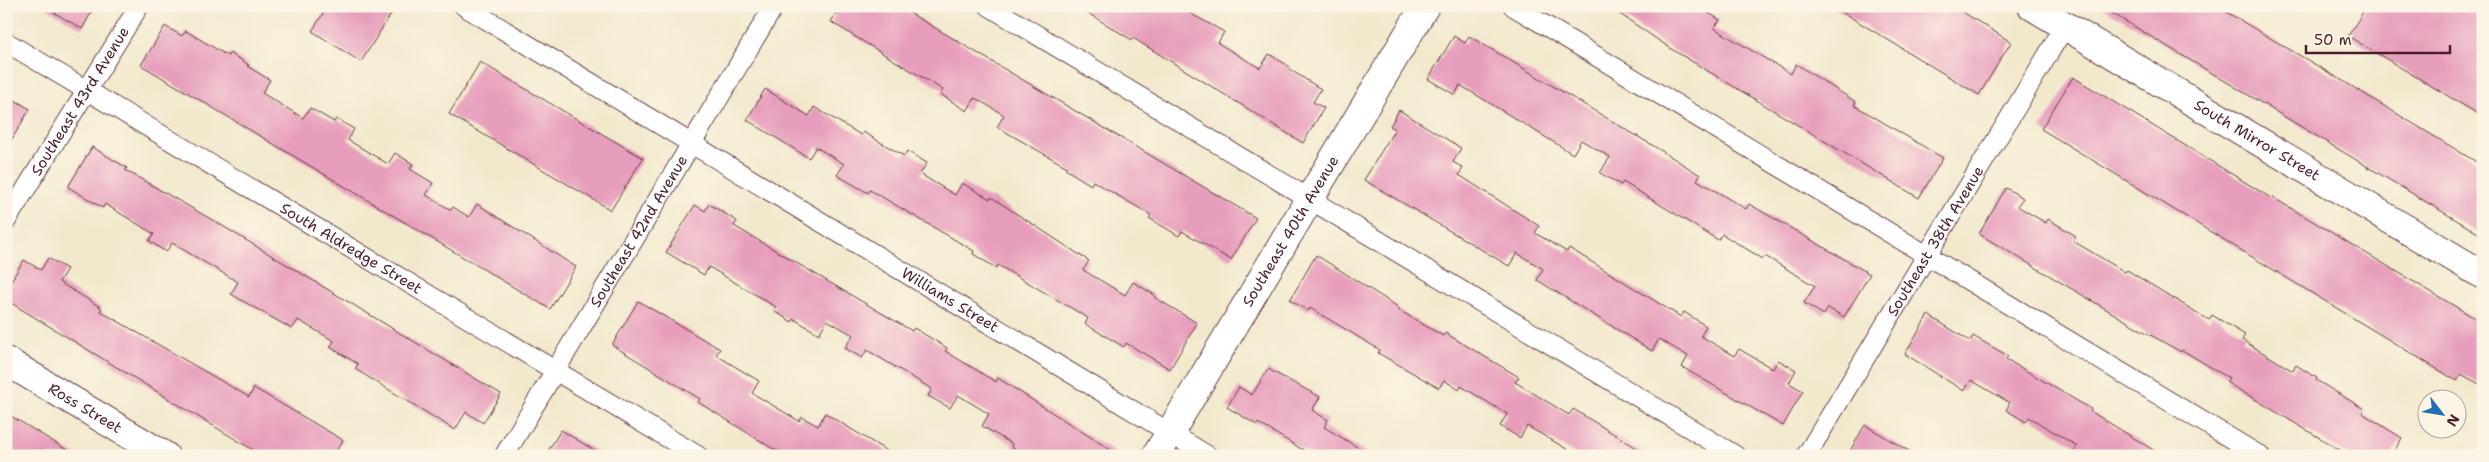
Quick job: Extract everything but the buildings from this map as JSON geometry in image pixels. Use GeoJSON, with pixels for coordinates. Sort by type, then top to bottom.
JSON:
{"type":"FeatureCollection","features":[{"type":"Feature","properties":{"kind":"street","name":"Southeast 43rd Avenue"},"geometry":{"type":"LineString","coordinates":[[6,221],[140,6]]}},
{"type":"Feature","properties":{"kind":"street","name":"Williams Street"},"geometry":{"type":"LineString","coordinates":[[464,6],[692,143],[1163,444],[1208,456]]}},
{"type":"Feature","properties":{"kind":"street","name":"Southeast 42nd Avenue"},"geometry":{"type":"LineString","coordinates":[[504,456],[774,6]]}},
{"type":"Feature","properties":{"kind":"street"},"geometry":{"type":"LineString","coordinates":[[989,6],[1736,456]]}},
{"type":"Feature","properties":{"kind":"street","name":"Southeast 40th Avenue"},"geometry":{"type":"LineString","coordinates":[[1163,444],[1425,6]]}},
{"type":"Feature","properties":{"kind":"street"},"geometry":{"type":"LineString","coordinates":[[1513,6],[2260,456]]}},
{"type":"Feature","properties":{"kind":"street","name":"South Mirror Street"},"geometry":{"type":"LineString","coordinates":[[2032,6],[2483,275]]}},
{"type":"Feature","properties":{"kind":"street","name":"Southeast 38th Avenue"},"geometry":{"type":"LineString","coordinates":[[1806,456],[2065,26]]}},
{"type":"Feature","properties":{"kind":"street","name":"South Aldredge Street"},"geometry":{"type":"LineString","coordinates":[[6,42],[698,456]]}},
{"type":"Feature","properties":{"kind":"street","name":"Ross Street"},"geometry":{"type":"LineString","coordinates":[[6,361],[165,456]]}}]}
